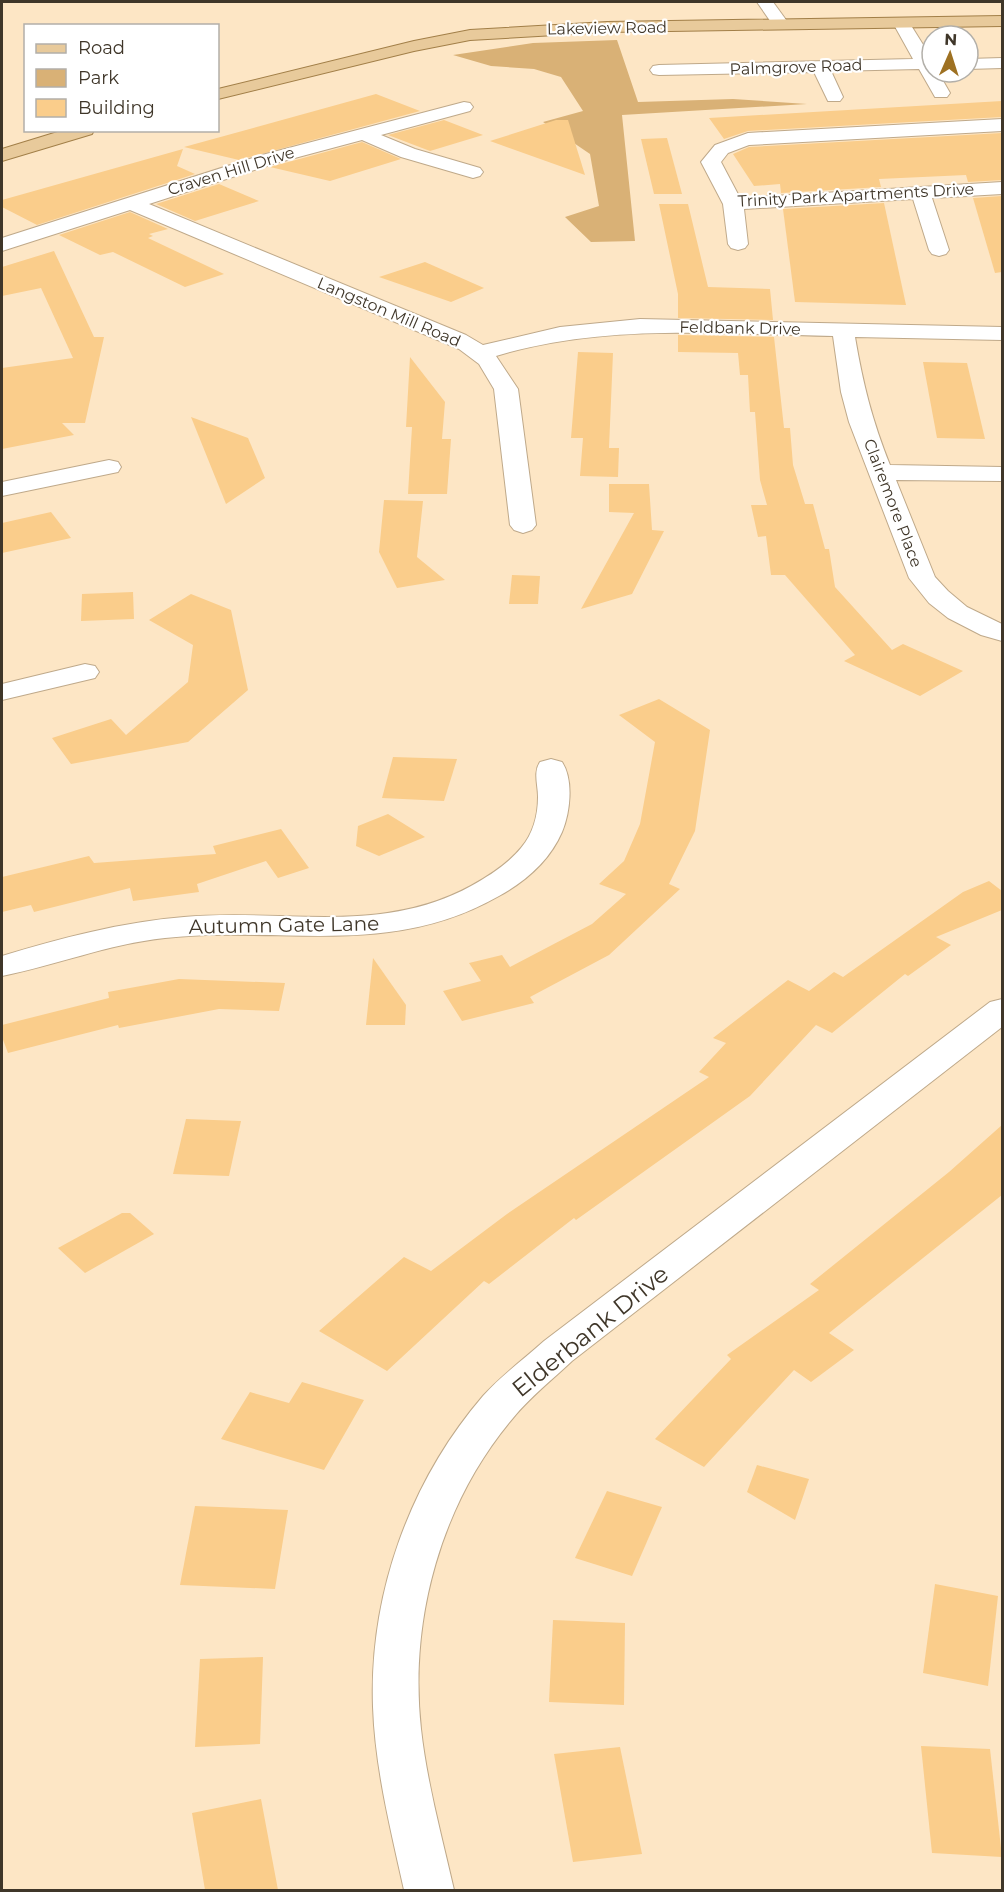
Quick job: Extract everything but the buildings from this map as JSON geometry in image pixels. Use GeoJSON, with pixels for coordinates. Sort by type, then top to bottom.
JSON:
{"type":"FeatureCollection","features":[{"type":"Feature","properties":{"kind":"main road","name":"Lakeview Road"},"geometry":{"type":"LineString","coordinates":[[219,94],[414,46],[470,35],[596,27],[1002,21]]}},
{"type":"Feature","properties":{"kind":"main road"},"geometry":{"type":"LineString","coordinates":[[2,155],[78,132]]}},
{"type":"Feature","properties":{"kind":"street"},"geometry":{"type":"LineString","coordinates":[[765,2],[781,24]]}},
{"type":"Feature","properties":{"kind":"street"},"geometry":{"type":"LineString","coordinates":[[901,23],[920,52]]}},
{"type":"Feature","properties":{"kind":"street","name":"Palmgrove Road"},"geometry":{"type":"LineString","coordinates":[[659,90],[657,78],[661,63],[820,66],[920,64]]}},
{"type":"Feature","properties":{"kind":"street"},"geometry":{"type":"LineString","coordinates":[[980,64],[1002,63]]}},
{"type":"Feature","properties":{"kind":"street"},"geometry":{"type":"LineString","coordinates":[[820,66],[834,97]]}},
{"type":"Feature","properties":{"kind":"street"},"geometry":{"type":"LineString","coordinates":[[937,84],[941,93]]}},
{"type":"Feature","properties":{"kind":"street","name":"Craven Hill Drive"},"geometry":{"type":"LineString","coordinates":[[2,245],[269,159],[464,107]]}},
{"type":"Feature","properties":{"kind":"street","name":"Trinity Park Apartments Drive"},"geometry":{"type":"LineString","coordinates":[[1002,125],[748,139],[723,146],[711,162],[733,204],[1002,188]]}},
{"type":"Feature","properties":{"kind":"street"},"geometry":{"type":"LineString","coordinates":[[361,133],[408,153],[473,172]]}},
{"type":"Feature","properties":{"kind":"street"},"geometry":{"type":"LineString","coordinates":[[921,193],[939,250]]}},
{"type":"Feature","properties":{"kind":"street","name":"Langston Mill Road"},"geometry":{"type":"LineString","coordinates":[[130,203],[458,340],[481,353],[500,375],[506,389],[523,525]]}},
{"type":"Feature","properties":{"kind":"street"},"geometry":{"type":"LineString","coordinates":[[733,204],[738,244]]}},
{"type":"Feature","properties":{"kind":"street","name":"Feldbank Drive"},"geometry":{"type":"LineString","coordinates":[[481,353],[552,334],[593,328],[640,326],[1002,333]]}},
{"type":"Feature","properties":{"kind":"street","name":"Clairemore Place"},"geometry":{"type":"LineString","coordinates":[[843,330],[853,392],[880,472],[922,578],[930,590],[949,607],[1002,633]]}},
{"type":"Feature","properties":{"kind":"street"},"geometry":{"type":"LineString","coordinates":[[2,489],[109,467]]}},
{"type":"Feature","properties":{"kind":"street"},"geometry":{"type":"LineString","coordinates":[[880,472],[1002,474]]}},
{"type":"Feature","properties":{"kind":"street"},"geometry":{"type":"LineString","coordinates":[[2,692],[85,672]]}},
{"type":"Feature","properties":{"kind":"street","name":"Autumn Gate Lane"},"geometry":{"type":"LineString","coordinates":[[2,966],[81,943],[133,932],[189,926],[343,928],[423,917],[456,907],[498,884],[519,869],[539,848],[550,826],[554,806],[551,768]]}},
{"type":"Feature","properties":{"kind":"street","name":"Elderbank Drive"},"geometry":{"type":"LineString","coordinates":[[429,1890],[402,1754],[396,1708],[396,1654],[403,1602],[415,1553],[430,1514],[452,1471],[499,1406],[558,1351],[1002,1010]]}},
{"type":"Feature","properties":{"kind":"green space"},"geometry":{"type":"Polygon","coordinates":[[[617,40],[638,102],[733,99],[807,104],[622,115],[635,241],[591,242],[565,217],[599,206],[590,154],[543,122],[583,111],[561,77],[534,69],[491,66],[453,55],[533,43],[617,40]]]}}]}
